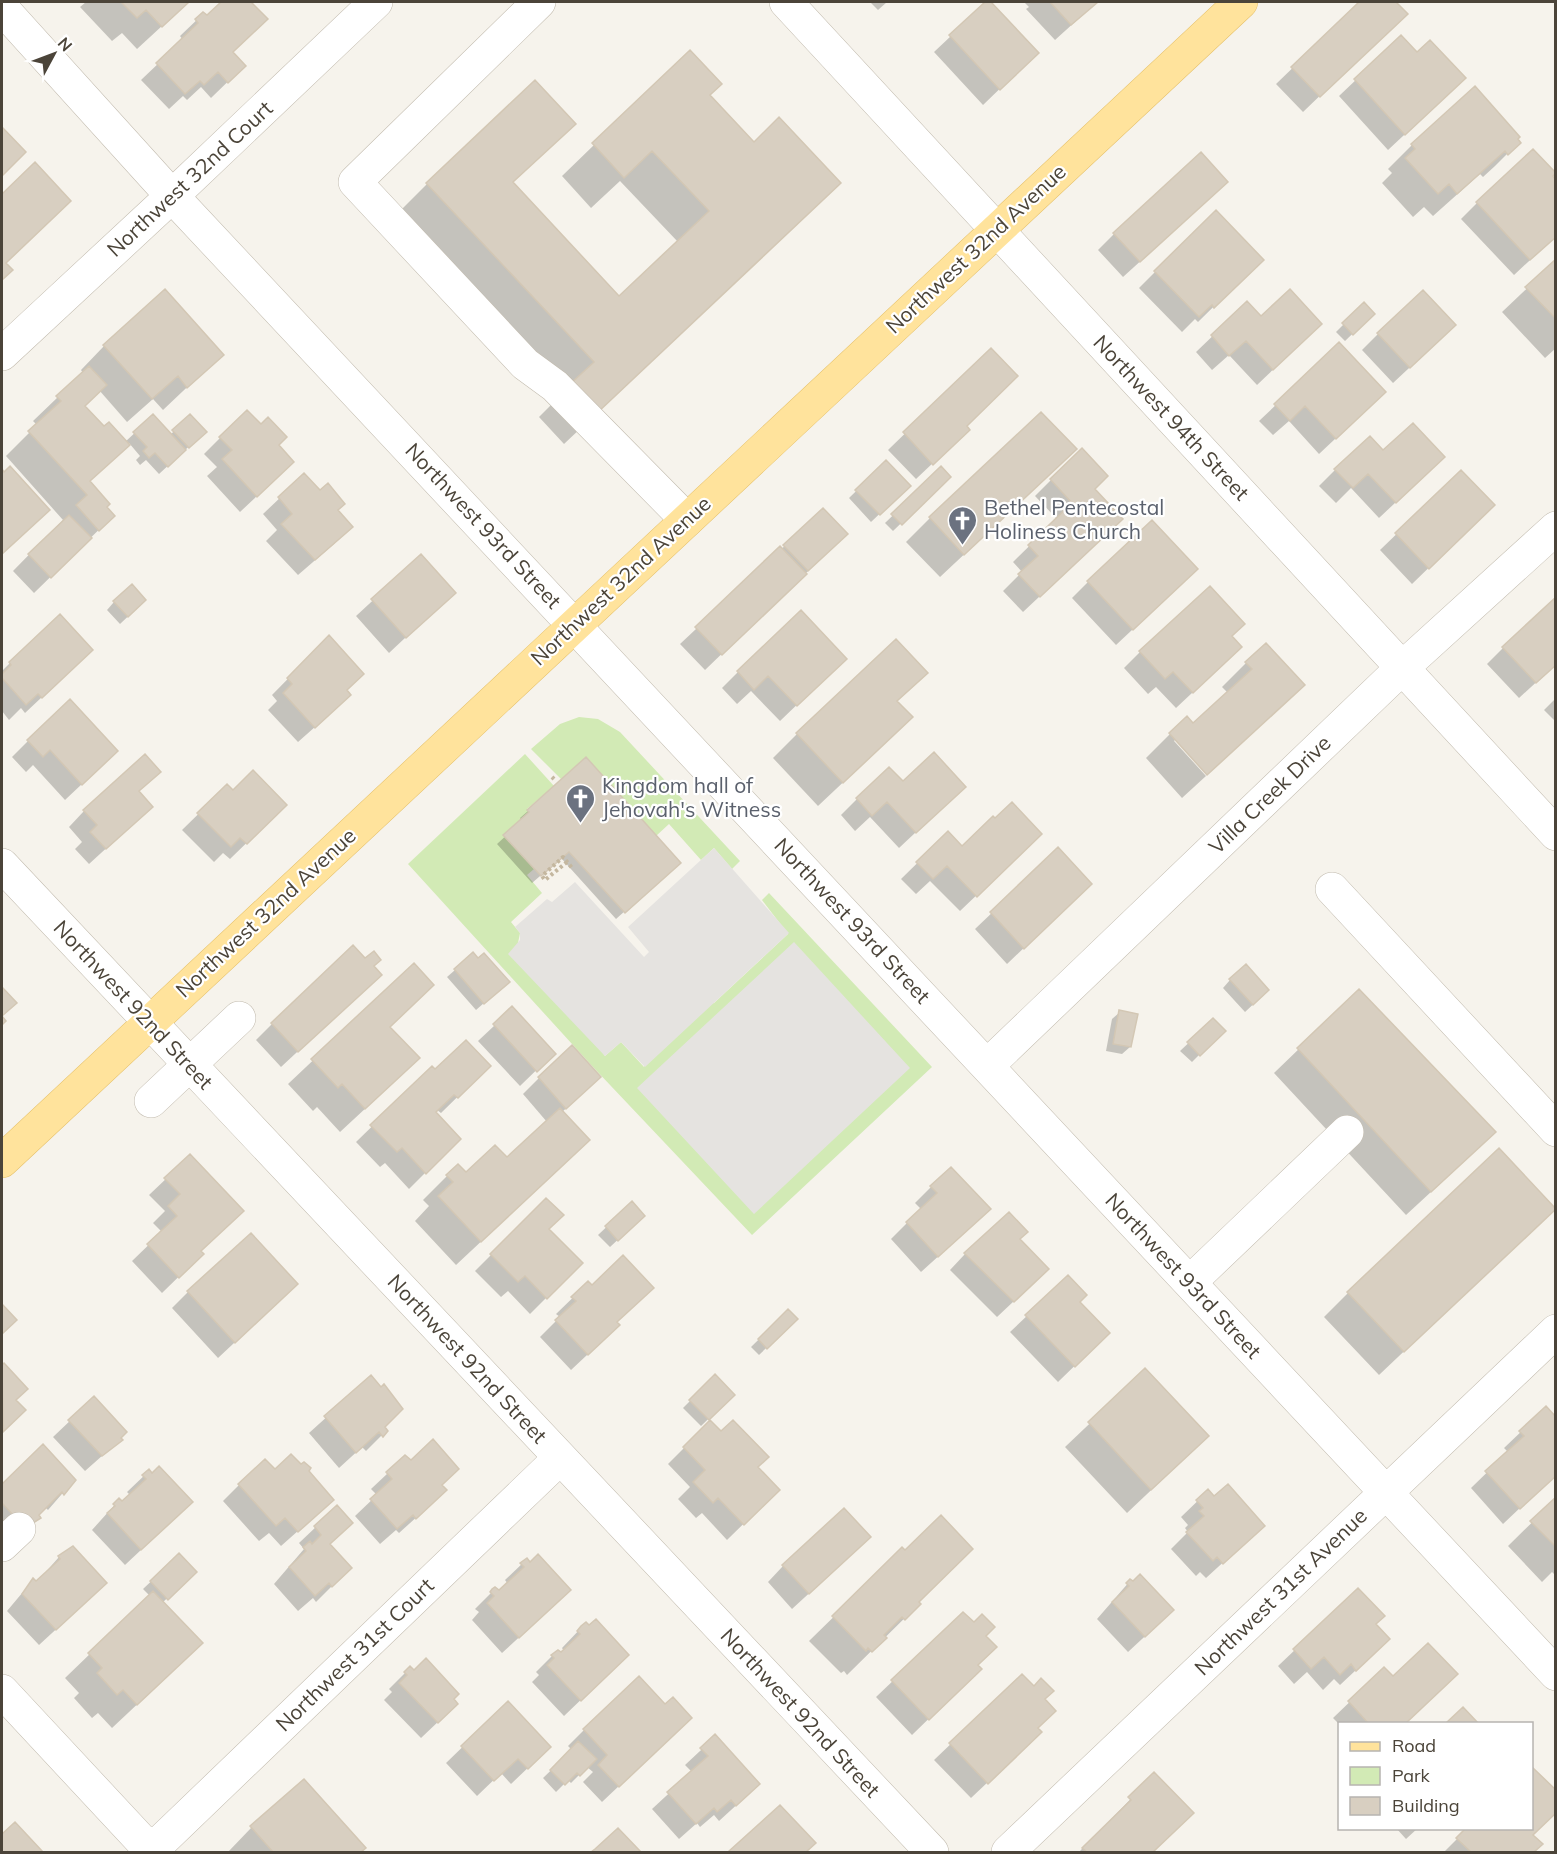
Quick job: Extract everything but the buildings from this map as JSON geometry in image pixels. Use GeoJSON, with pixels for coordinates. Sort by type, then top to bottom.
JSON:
{"type":"FeatureCollection","features":[{"type":"Feature","properties":{"kind":"main road","name":"Northwest 32nd Avenue"},"geometry":{"type":"LineString","coordinates":[[2,1161],[1241,2]]}},
{"type":"Feature","properties":{"kind":"street","name":"Northwest 32nd Court"},"geometry":{"type":"LineString","coordinates":[[2,354],[376,2]]}},
{"type":"Feature","properties":{"kind":"street"},"geometry":{"type":"LineString","coordinates":[[539,2],[355,182],[525,364],[555,386],[687,520]]}},
{"type":"Feature","properties":{"kind":"street","name":"Northwest 94th Street"},"geometry":{"type":"LineString","coordinates":[[786,2],[1556,834]]}},
{"type":"Feature","properties":{"kind":"street","name":"Northwest 93rd Street"},"geometry":{"type":"LineString","coordinates":[[2,8],[172,196],[1556,1674]]}},
{"type":"Feature","properties":{"kind":"street","name":"Villa Creek Drive"},"geometry":{"type":"LineString","coordinates":[[987,1066],[1402,668],[1556,528]]}},
{"type":"Feature","properties":{"kind":"street","name":"Northwest 92nd Street"},"geometry":{"type":"LineString","coordinates":[[2,865],[932,1852]]}},
{"type":"Feature","properties":{"kind":"street"},"geometry":{"type":"LineString","coordinates":[[1332,889],[1556,1130]]}},
{"type":"Feature","properties":{"kind":"street"},"geometry":{"type":"LineString","coordinates":[[151,1101],[239,1018]]}},
{"type":"Feature","properties":{"kind":"street"},"geometry":{"type":"LineString","coordinates":[[1190,1282],[1347,1132]]}},
{"type":"Feature","properties":{"kind":"street","name":"Northwest 31st Avenue"},"geometry":{"type":"LineString","coordinates":[[1008,1852],[1556,1331]]}},
{"type":"Feature","properties":{"kind":"street","name":"Northwest 31st Court"},"geometry":{"type":"LineString","coordinates":[[151,1852],[560,1458]]}},
{"type":"Feature","properties":{"kind":"street"},"geometry":{"type":"LineString","coordinates":[[2,1691],[151,1852]]}},
{"type":"Feature","properties":{"kind":"path"},"geometry":{"type":"LineString","coordinates":[[567,862],[545,880],[542,876],[563,857],[573,869]]}},
{"type":"Feature","properties":{"kind":"green space"},"geometry":{"type":"Polygon","coordinates":[[[579,717],[598,719],[620,732],[740,861],[732,869],[714,848],[701,860],[669,824],[656,836],[586,757],[561,779],[531,749],[560,724],[579,717]]]}},
{"type":"Feature","properties":{"kind":"green space"},"geometry":{"type":"Polygon","coordinates":[[[525,754],[554,786],[527,809],[529,812],[513,845],[534,869],[527,875],[542,893],[511,922],[520,933],[518,943],[605,1056],[621,1042],[644,1067],[656,1016],[714,1003],[788,934],[762,900],[769,893],[932,1067],[752,1235],[593,1067],[408,864],[525,754]]]}},
{"type":"Feature","properties":{"kind":"shaded area"},"geometry":{"type":"Polygon","coordinates":[[[714,848],[789,933],[645,1067],[621,1042],[605,1056],[508,954],[520,940],[520,933],[515,927],[547,899],[552,902],[575,882],[644,957],[649,952],[628,927],[714,848]]]}},
{"type":"Feature","properties":{"kind":"shaded area"},"geometry":{"type":"Polygon","coordinates":[[[794,942],[910,1068],[754,1214],[637,1088],[794,942]]]}},
{"type":"Feature","properties":{"kind":"place","name":"Bethel Pentecostal Holiness Church"},"geometry":{"type":"Point","coordinates":[963,546]}},
{"type":"Feature","properties":{"kind":"place","name":"Kingdom hall of Jehovah's Witness"},"geometry":{"type":"Point","coordinates":[581,824]}}]}
